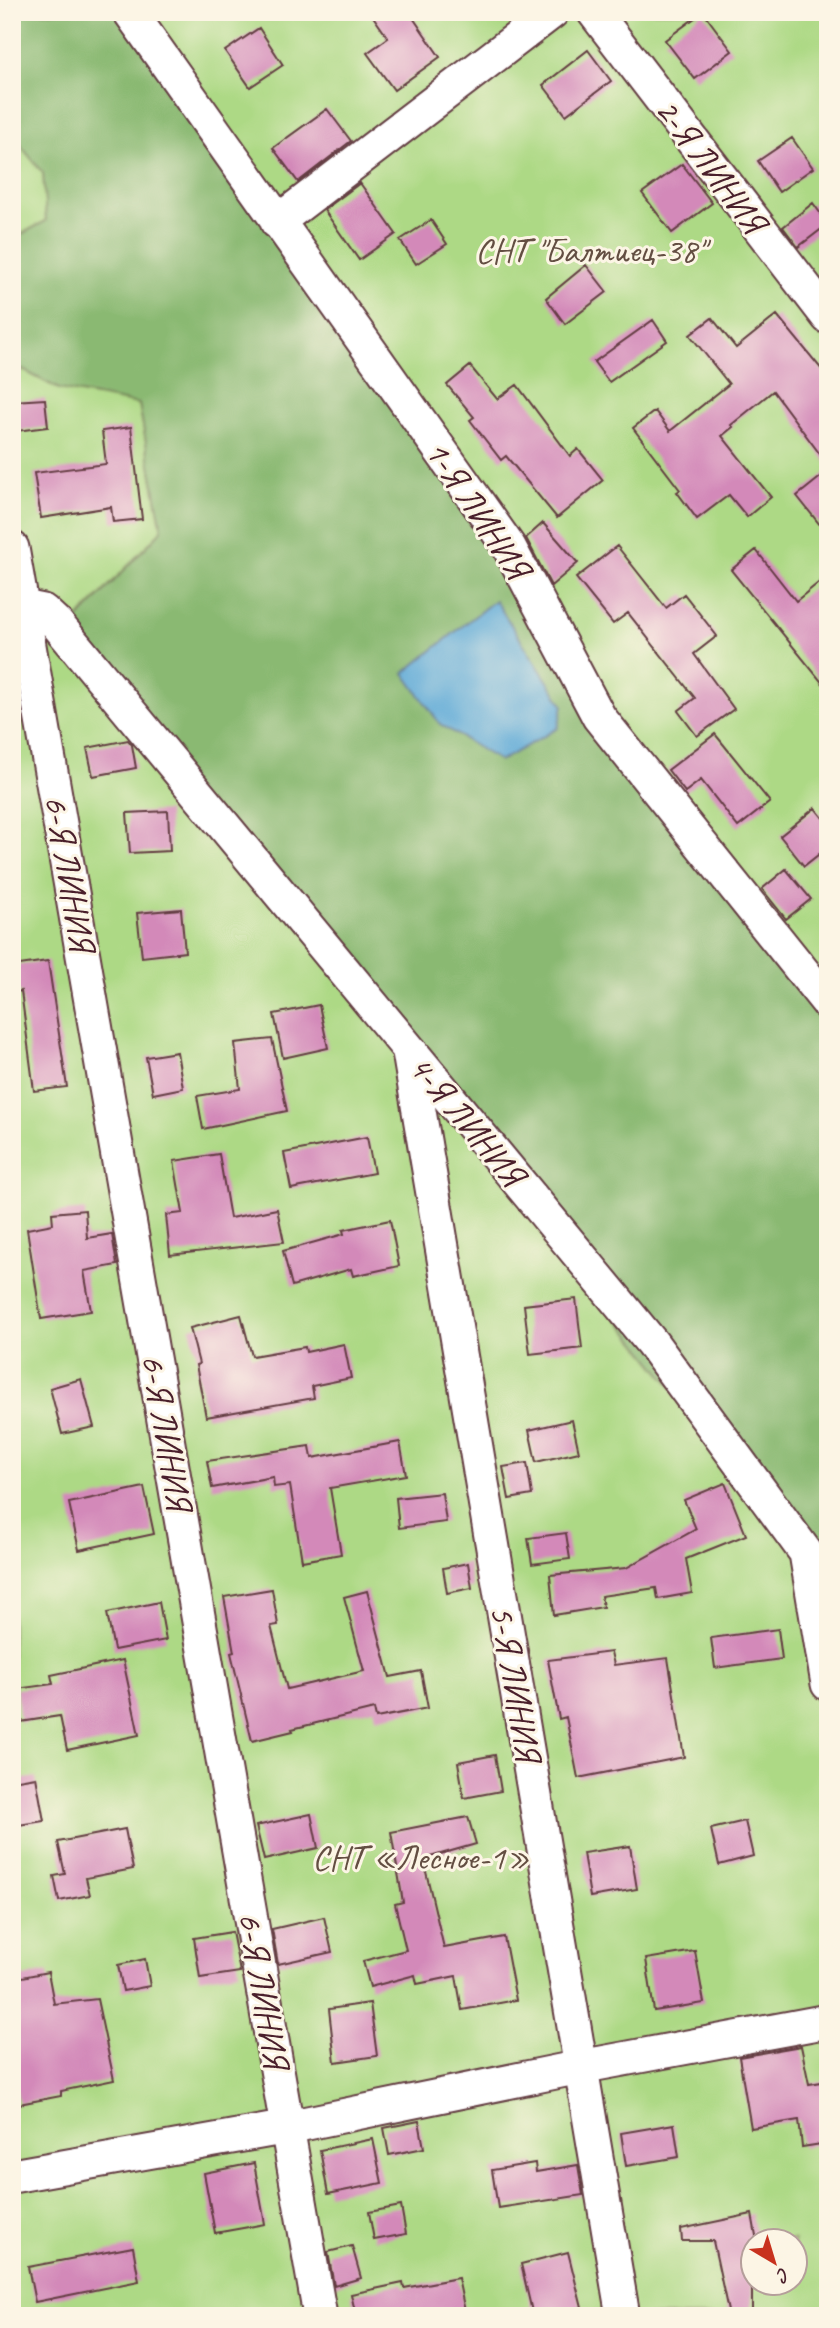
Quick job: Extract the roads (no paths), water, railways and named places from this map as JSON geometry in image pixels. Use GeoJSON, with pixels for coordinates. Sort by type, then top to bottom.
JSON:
{"type":"FeatureCollection","features":[{"type":"Feature","properties":{"kind":"street","name":"1-Я ЛИНИЯ"},"geometry":{"type":"LineString","coordinates":[[130,12],[509,547],[598,718],[828,1003]]}},
{"type":"Feature","properties":{"kind":"street"},"geometry":{"type":"LineString","coordinates":[[277,222],[552,12]]}},
{"type":"Feature","properties":{"kind":"street","name":"2-Я ЛИНИЯ"},"geometry":{"type":"LineString","coordinates":[[594,12],[828,317]]}},
{"type":"Feature","properties":{"kind":"street","name":"6-Я ЛИНИЯ"},"geometry":{"type":"LineString","coordinates":[[12,548],[320,2316]]}},
{"type":"Feature","properties":{"kind":"street","name":"4-Я ЛИНИЯ"},"geometry":{"type":"LineString","coordinates":[[23,607],[43,611],[57,624],[652,1343],[806,1553],[828,1684]]}},
{"type":"Feature","properties":{"kind":"street","name":"5-Я ЛИНИЯ"},"geometry":{"type":"LineString","coordinates":[[408,1051],[623,2316]]}},
{"type":"Feature","properties":{"kind":"street"},"geometry":{"type":"LineString","coordinates":[[12,2176],[288,2127],[580,2067],[828,2021]]}},
{"type":"Feature","properties":{"kind":"water"},"geometry":{"type":"Polygon","coordinates":[[[495,600],[563,705],[558,728],[500,761],[440,724],[404,673],[495,600]]]}},
{"type":"Feature","properties":{"kind":"park label","name":"СНТ \"Балтиец-38\""},"geometry":{"type":"Point","coordinates":[590,250]}},
{"type":"Feature","properties":{"kind":"park label","name":"СНТ «Лесное-1»"},"geometry":{"type":"Point","coordinates":[421,1857]}}]}
